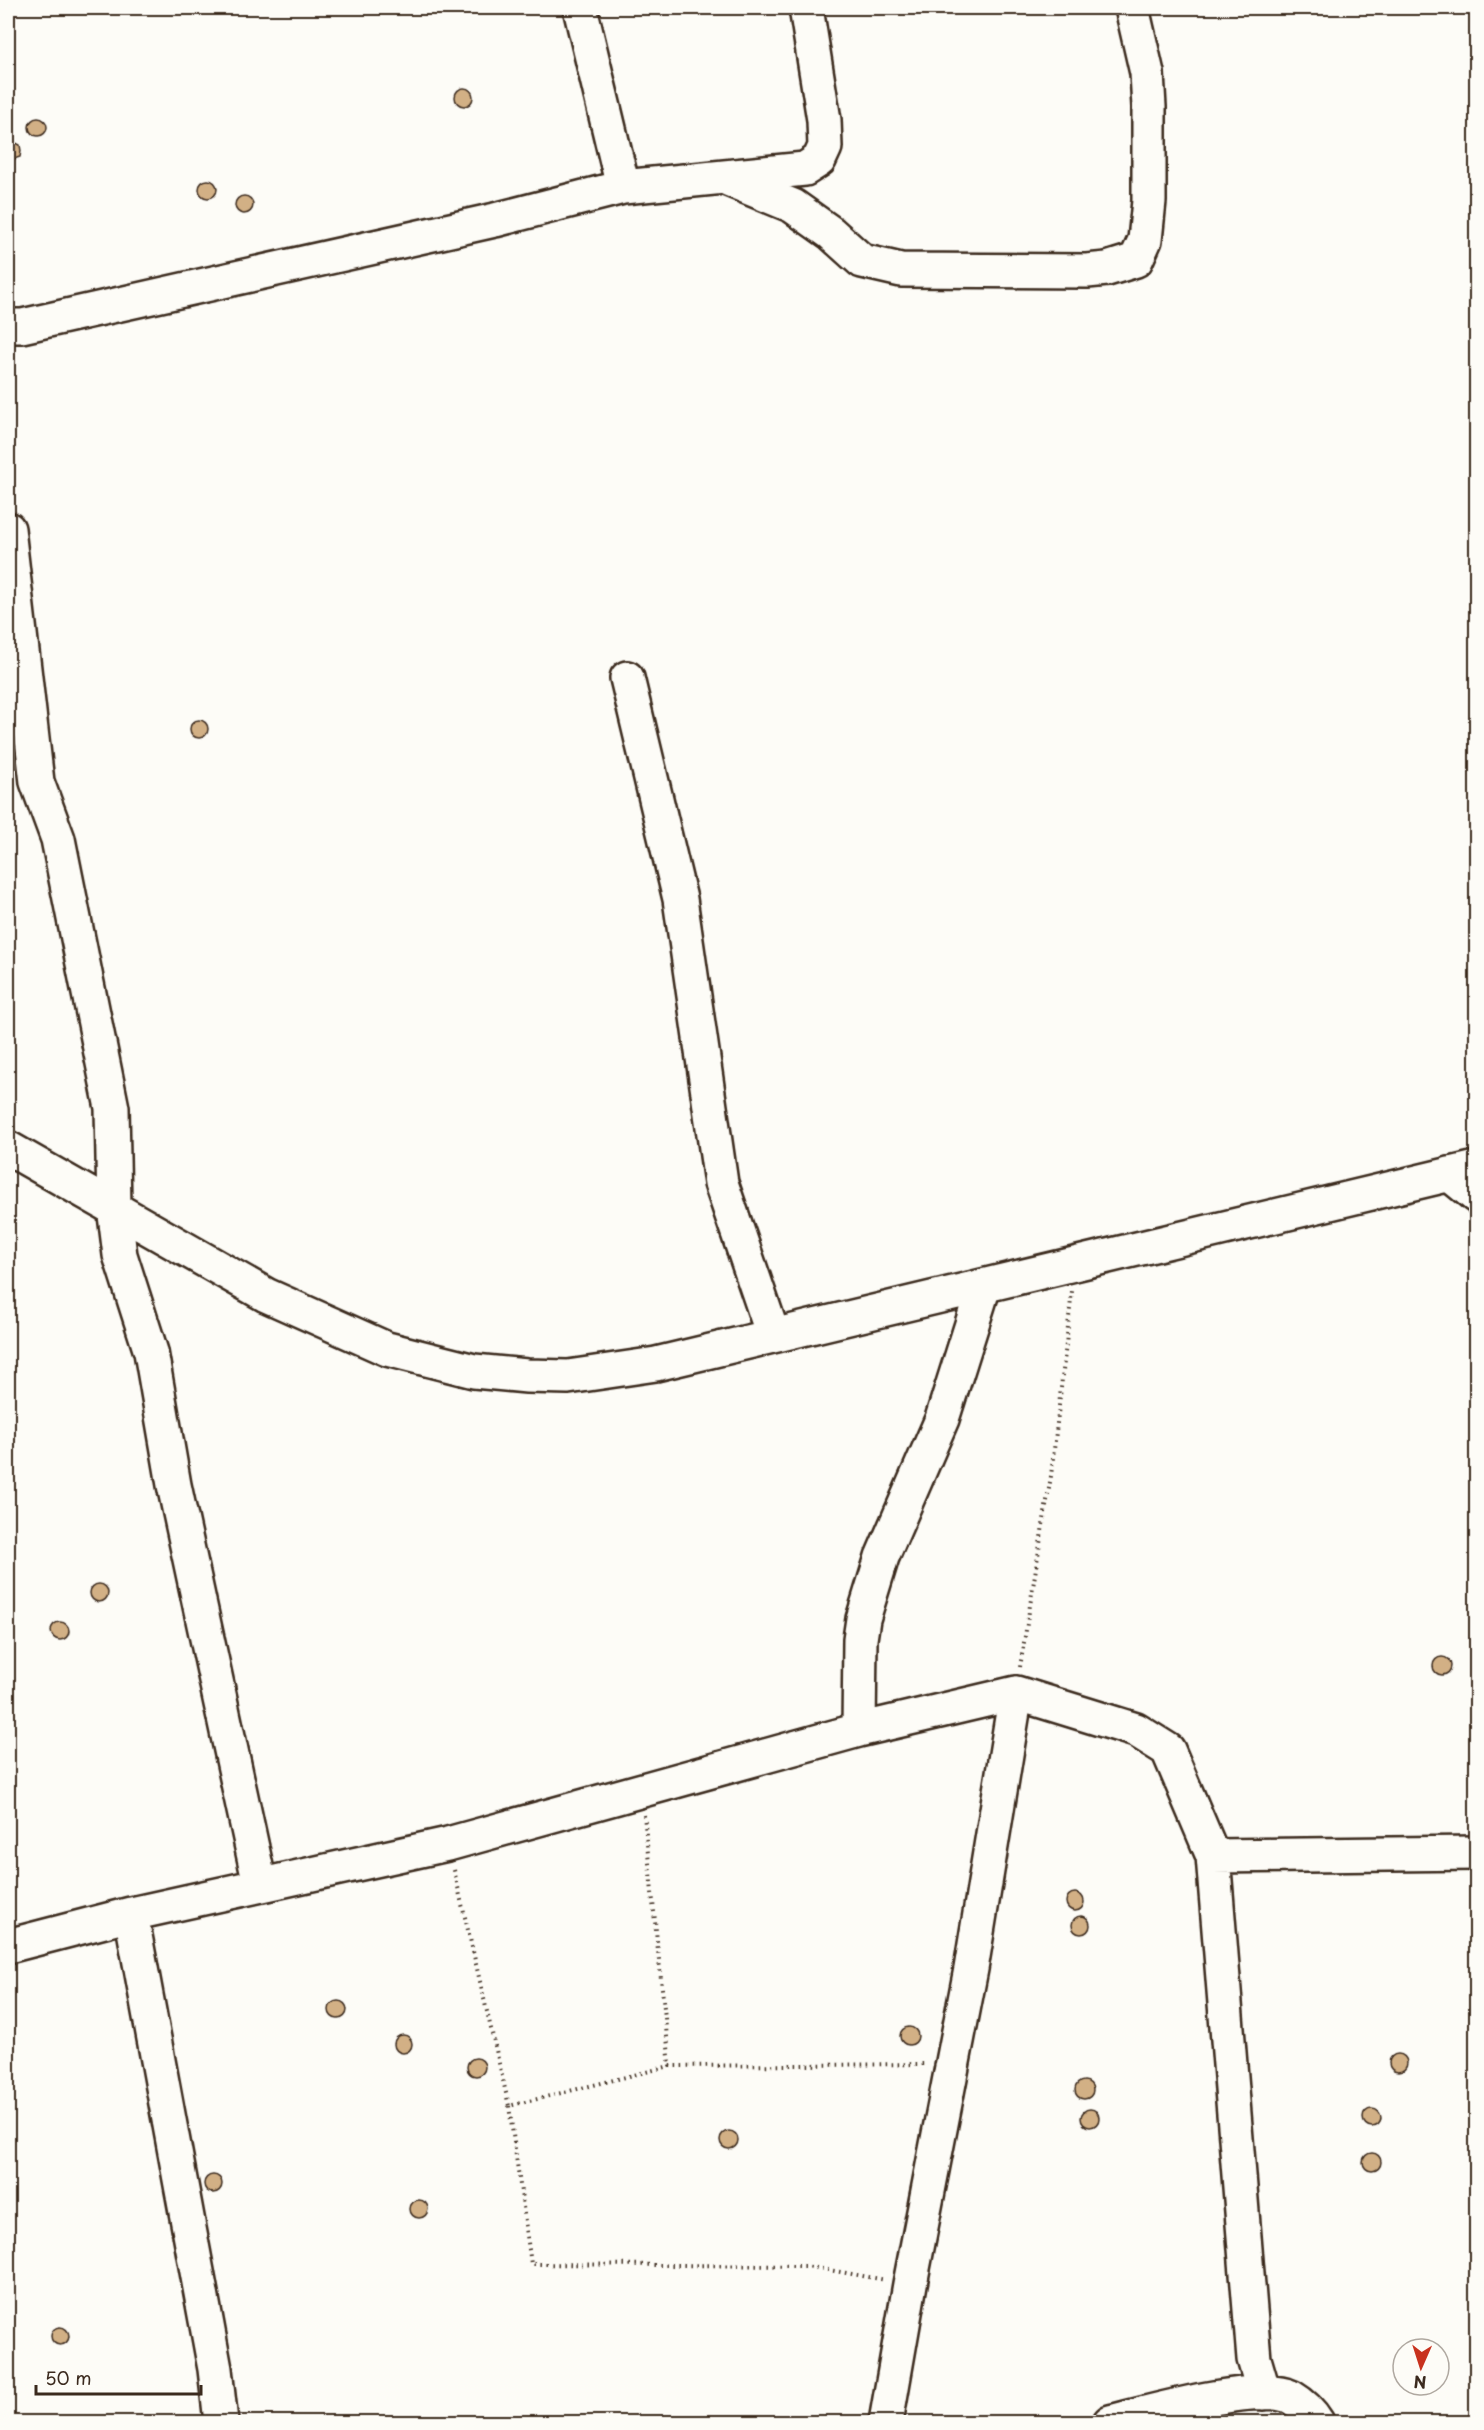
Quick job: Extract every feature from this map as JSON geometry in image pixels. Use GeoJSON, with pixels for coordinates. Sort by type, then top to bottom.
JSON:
{"type":"FeatureCollection","features":[{"type":"Feature","properties":{"kind":"street"},"geometry":{"type":"LineString","coordinates":[[579,8],[624,188]]}},
{"type":"Feature","properties":{"kind":"street"},"geometry":{"type":"LineString","coordinates":[[8,326],[22,326],[495,220],[624,188],[806,169],[819,160],[825,147],[824,120],[806,8]]}},
{"type":"Feature","properties":{"kind":"street"},"geometry":{"type":"LineString","coordinates":[[726,178],[792,206],[831,233],[862,261],[901,270],[1086,271],[1107,269],[1136,260],[1145,240],[1148,211],[1149,107],[1147,73],[1132,8]]}},
{"type":"Feature","properties":{"kind":"street"},"geometry":{"type":"LineString","coordinates":[[8,529],[37,782],[58,838],[112,1108],[114,1207],[123,1267],[145,1332],[155,1371],[174,1485],[260,1885]]}},
{"type":"Feature","properties":{"kind":"street"},"geometry":{"type":"LineString","coordinates":[[627,678],[680,899],[721,1183],[773,1335]]}},
{"type":"Feature","properties":{"kind":"street"},"geometry":{"type":"LineString","coordinates":[[8,1148],[266,1295],[315,1318],[387,1349],[474,1371],[527,1376],[568,1377],[656,1364],[1462,1171],[1476,1196]]}},
{"type":"Feature","properties":{"kind":"street"},"geometry":{"type":"LineString","coordinates":[[859,1730],[860,1648],[863,1619],[882,1557],[942,1419],[984,1286]]}},
{"type":"Feature","properties":{"kind":"street"},"geometry":{"type":"LineString","coordinates":[[886,2422],[953,2064],[1016,1693]]}},
{"type":"Feature","properties":{"kind":"street"},"geometry":{"type":"LineString","coordinates":[[8,1946],[131,1914],[448,1844],[859,1730],[1016,1693],[1136,1730],[1168,1750],[1213,1856],[1254,2359],[1264,2393]]}},
{"type":"Feature","properties":{"kind":"street"},"geometry":{"type":"LineString","coordinates":[[1213,1856],[1476,1853]]}},
{"type":"Feature","properties":{"kind":"street"},"geometry":{"type":"LineString","coordinates":[[131,1914],[215,2369],[221,2422]]}},
{"type":"Feature","properties":{"kind":"street"},"geometry":{"type":"LineString","coordinates":[[1110,2422],[1215,2398],[1264,2393],[1290,2397],[1312,2413],[1317,2422]]}},
{"type":"Feature","properties":{"kind":"path"},"geometry":{"type":"LineString","coordinates":[[1016,1693],[1051,1476],[1075,1264]]}},
{"type":"Feature","properties":{"kind":"path"},"geometry":{"type":"LineString","coordinates":[[641,1790],[670,2066]]}},
{"type":"Feature","properties":{"kind":"path"},"geometry":{"type":"LineString","coordinates":[[448,1844],[509,2106],[531,2264],[806,2266],[910,2284]]}},
{"type":"Feature","properties":{"kind":"path"},"geometry":{"type":"LineString","coordinates":[[509,2106],[670,2066],[953,2064]]}},
{"type":"Feature","properties":{"kind":"building"},"geometry":{"type":"Polygon","coordinates":[[[460,88],[468,88],[473,93],[471,104],[460,106],[455,101],[455,93],[460,88]]]}},
{"type":"Feature","properties":{"kind":"building"},"geometry":{"type":"Polygon","coordinates":[[[34,118],[42,118],[47,123],[45,134],[34,136],[29,131],[29,123],[34,118]]]}},
{"type":"Feature","properties":{"kind":"building"},"geometry":{"type":"Polygon","coordinates":[[[12,141],[20,145],[21,151],[20,157],[11,160],[8,159],[8,143],[12,141]]]}},
{"type":"Feature","properties":{"kind":"building"},"geometry":{"type":"Polygon","coordinates":[[[204,180],[212,180],[217,185],[215,196],[204,198],[199,193],[199,185],[204,180]]]}},
{"type":"Feature","properties":{"kind":"building"},"geometry":{"type":"Polygon","coordinates":[[[240,196],[248,196],[253,201],[251,212],[240,214],[235,209],[235,201],[240,196]]]}},
{"type":"Feature","properties":{"kind":"building"},"geometry":{"type":"Polygon","coordinates":[[[195,720],[203,720],[208,725],[206,736],[195,738],[190,733],[190,725],[195,720]]]}},
{"type":"Feature","properties":{"kind":"building"},"geometry":{"type":"Polygon","coordinates":[[[95,1584],[103,1584],[108,1589],[106,1600],[95,1602],[90,1597],[90,1589],[95,1584]]]}},
{"type":"Feature","properties":{"kind":"building"},"geometry":{"type":"Polygon","coordinates":[[[56,1622],[64,1622],[69,1627],[67,1638],[56,1640],[51,1635],[51,1627],[56,1622]]]}},
{"type":"Feature","properties":{"kind":"building"},"geometry":{"type":"Polygon","coordinates":[[[1438,1657],[1446,1657],[1451,1662],[1449,1673],[1438,1675],[1433,1670],[1433,1662],[1438,1657]]]}},
{"type":"Feature","properties":{"kind":"building"},"geometry":{"type":"Polygon","coordinates":[[[1071,1893],[1079,1893],[1084,1898],[1082,1909],[1071,1911],[1066,1906],[1066,1898],[1071,1893]]]}},
{"type":"Feature","properties":{"kind":"building"},"geometry":{"type":"Polygon","coordinates":[[[1077,1916],[1085,1916],[1090,1921],[1088,1932],[1077,1934],[1072,1929],[1072,1921],[1077,1916]]]}},
{"type":"Feature","properties":{"kind":"building"},"geometry":{"type":"Polygon","coordinates":[[[334,2001],[342,2001],[347,2006],[345,2017],[334,2019],[329,2014],[329,2006],[334,2001]]]}},
{"type":"Feature","properties":{"kind":"building"},"geometry":{"type":"Polygon","coordinates":[[[905,2027],[913,2027],[918,2032],[916,2043],[905,2045],[900,2040],[900,2032],[905,2027]]]}},
{"type":"Feature","properties":{"kind":"building"},"geometry":{"type":"Polygon","coordinates":[[[399,2035],[407,2035],[412,2040],[410,2051],[399,2053],[394,2048],[394,2040],[399,2035]]]}},
{"type":"Feature","properties":{"kind":"building"},"geometry":{"type":"Polygon","coordinates":[[[1394,2054],[1402,2054],[1407,2059],[1405,2070],[1394,2072],[1389,2067],[1389,2059],[1394,2054]]]}},
{"type":"Feature","properties":{"kind":"building"},"geometry":{"type":"Polygon","coordinates":[[[472,2058],[480,2058],[485,2063],[483,2074],[472,2076],[467,2071],[467,2063],[472,2058]]]}},
{"type":"Feature","properties":{"kind":"building"},"geometry":{"type":"Polygon","coordinates":[[[1080,2081],[1088,2081],[1093,2086],[1091,2097],[1080,2099],[1075,2094],[1075,2086],[1080,2081]]]}},
{"type":"Feature","properties":{"kind":"building"},"geometry":{"type":"Polygon","coordinates":[[[1086,2109],[1094,2109],[1099,2114],[1097,2125],[1086,2127],[1081,2122],[1081,2114],[1086,2109]]]}},
{"type":"Feature","properties":{"kind":"building"},"geometry":{"type":"Polygon","coordinates":[[[1368,2109],[1376,2109],[1381,2114],[1379,2125],[1368,2127],[1363,2122],[1363,2114],[1368,2109]]]}},
{"type":"Feature","properties":{"kind":"building"},"geometry":{"type":"Polygon","coordinates":[[[725,2131],[733,2131],[738,2136],[736,2147],[725,2149],[720,2144],[720,2136],[725,2131]]]}},
{"type":"Feature","properties":{"kind":"building"},"geometry":{"type":"Polygon","coordinates":[[[1368,2153],[1376,2153],[1381,2158],[1379,2169],[1368,2171],[1363,2166],[1363,2158],[1368,2153]]]}},
{"type":"Feature","properties":{"kind":"building"},"geometry":{"type":"Polygon","coordinates":[[[209,2175],[217,2175],[222,2180],[220,2191],[209,2193],[204,2188],[204,2180],[209,2175]]]}},
{"type":"Feature","properties":{"kind":"building"},"geometry":{"type":"Polygon","coordinates":[[[415,2200],[423,2200],[428,2205],[426,2216],[415,2218],[410,2213],[410,2205],[415,2200]]]}},
{"type":"Feature","properties":{"kind":"building"},"geometry":{"type":"Polygon","coordinates":[[[56,2327],[64,2327],[69,2332],[67,2343],[56,2345],[51,2340],[51,2332],[56,2327]]]}}]}
